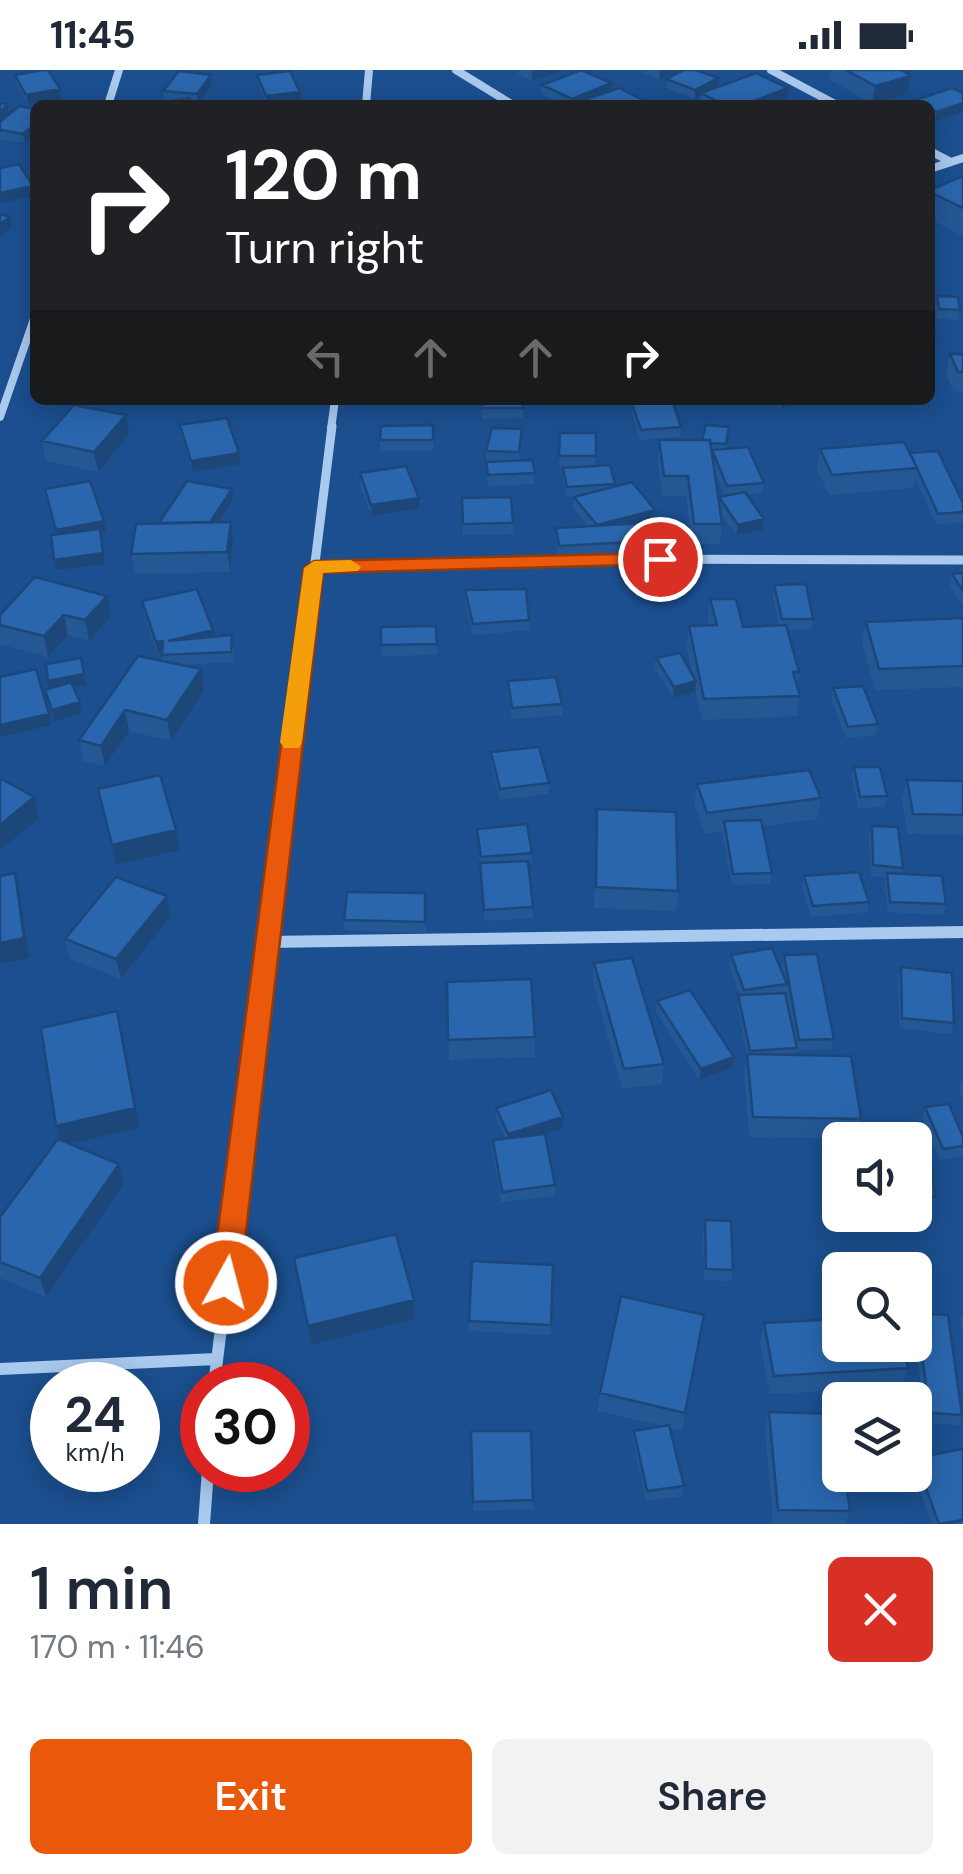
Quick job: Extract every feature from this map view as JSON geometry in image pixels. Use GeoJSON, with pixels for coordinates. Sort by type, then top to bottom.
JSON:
{"type":"FeatureCollection","features":[{"type":"Feature","properties":{"kind":"street"},"geometry":{"type":"LineString","coordinates":[[110,100],[119,70]]}},
{"type":"Feature","properties":{"kind":"street"},"geometry":{"type":"LineString","coordinates":[[367,100],[370,70]]}},
{"type":"Feature","properties":{"kind":"street"},"geometry":{"type":"LineString","coordinates":[[456,70],[505,100]]}},
{"type":"Feature","properties":{"kind":"street"},"geometry":{"type":"LineString","coordinates":[[771,70],[827,100]]}},
{"type":"Feature","properties":{"kind":"street"},"geometry":{"type":"LineString","coordinates":[[935,154],[952,162]]}},
{"type":"Feature","properties":{"kind":"street"},"geometry":{"type":"LineString","coordinates":[[935,168],[963,158]]}},
{"type":"Feature","properties":{"kind":"street"},"geometry":{"type":"LineString","coordinates":[[0,417],[30,330]]}},
{"type":"Feature","properties":{"kind":"street"},"geometry":{"type":"LineString","coordinates":[[216,1362],[334,405]]}},
{"type":"Feature","properties":{"kind":"street"},"geometry":{"type":"LineString","coordinates":[[314,568],[622,559],[963,560]]}},
{"type":"Feature","properties":{"kind":"street"},"geometry":{"type":"LineString","coordinates":[[266,942],[963,932]]}},
{"type":"Feature","properties":{"kind":"street"},"geometry":{"type":"LineString","coordinates":[[0,1369],[216,1358]]}},
{"type":"Feature","properties":{"kind":"street"},"geometry":{"type":"LineString","coordinates":[[204,1524],[206,1492]]}},
{"type":"Feature","properties":{"kind":"building"},"geometry":{"type":"Polygon","coordinates":[[[48,70],[60,89],[26,95],[15,75],[48,70]]]}},
{"type":"Feature","properties":{"kind":"building"},"geometry":{"type":"Polygon","coordinates":[[[581,70],[612,83],[572,99],[542,85],[581,70]]]}},
{"type":"Feature","properties":{"kind":"building"},"geometry":{"type":"Polygon","coordinates":[[[684,70],[718,78],[695,90],[666,79],[684,70]]]}},
{"type":"Feature","properties":{"kind":"building"},"geometry":{"type":"Polygon","coordinates":[[[846,70],[901,70],[911,76],[875,86],[846,70]]]}},
{"type":"Feature","properties":{"kind":"building"},"geometry":{"type":"Polygon","coordinates":[[[179,71],[211,75],[197,94],[163,91],[179,71]]]}},
{"type":"Feature","properties":{"kind":"building"},"geometry":{"type":"Polygon","coordinates":[[[290,71],[300,92],[266,96],[257,75],[290,71]]]}},
{"type":"Feature","properties":{"kind":"building"},"geometry":{"type":"Polygon","coordinates":[[[756,73],[788,88],[756,100],[715,100],[701,93],[756,73]]]}},
{"type":"Feature","properties":{"kind":"building"},"geometry":{"type":"Polygon","coordinates":[[[619,88],[643,100],[584,100],[619,88]]]}},
{"type":"Feature","properties":{"kind":"building"},"geometry":{"type":"Polygon","coordinates":[[[952,88],[963,93],[963,103],[937,112],[935,100],[915,100],[952,88]]]}},
{"type":"Feature","properties":{"kind":"building"},"geometry":{"type":"Polygon","coordinates":[[[19,106],[30,108],[30,128],[23,134],[0,130],[0,122],[19,106]]]}},
{"type":"Feature","properties":{"kind":"building"},"geometry":{"type":"Polygon","coordinates":[[[19,164],[30,187],[0,193],[0,168],[19,164]]]}},
{"type":"Feature","properties":{"kind":"building"},"geometry":{"type":"Polygon","coordinates":[[[963,176],[963,208],[935,194],[935,188],[963,176]]]}},
{"type":"Feature","properties":{"kind":"building"},"geometry":{"type":"Polygon","coordinates":[[[937,296],[958,297],[960,310],[939,309],[937,296]]]}},
{"type":"Feature","properties":{"kind":"building"},"geometry":{"type":"Polygon","coordinates":[[[950,354],[963,354],[963,372],[958,372],[950,354]]]}},
{"type":"Feature","properties":{"kind":"building"},"geometry":{"type":"Polygon","coordinates":[[[74,405],[126,415],[94,452],[42,441],[74,405]]]}},
{"type":"Feature","properties":{"kind":"building"},"geometry":{"type":"Polygon","coordinates":[[[482,405],[523,405],[523,408],[482,405]]]}},
{"type":"Feature","properties":{"kind":"building"},"geometry":{"type":"Polygon","coordinates":[[[632,405],[674,405],[681,427],[641,430],[632,405]]]}},
{"type":"Feature","properties":{"kind":"building"},"geometry":{"type":"Polygon","coordinates":[[[227,418],[239,453],[191,461],[180,425],[227,418]]]}},
{"type":"Feature","properties":{"kind":"building"},"geometry":{"type":"Polygon","coordinates":[[[433,425],[433,440],[380,440],[381,426],[433,425]]]}},
{"type":"Feature","properties":{"kind":"building"},"geometry":{"type":"Polygon","coordinates":[[[706,425],[729,427],[726,444],[702,440],[706,425]]]}},
{"type":"Feature","properties":{"kind":"building"},"geometry":{"type":"Polygon","coordinates":[[[492,428],[522,429],[519,452],[486,451],[492,428]]]}},
{"type":"Feature","properties":{"kind":"building"},"geometry":{"type":"Polygon","coordinates":[[[560,433],[596,433],[596,456],[559,456],[560,433]]]}},
{"type":"Feature","properties":{"kind":"building"},"geometry":{"type":"Polygon","coordinates":[[[659,440],[710,440],[722,524],[694,524],[688,476],[664,476],[659,440]]]}},
{"type":"Feature","properties":{"kind":"building"},"geometry":{"type":"Polygon","coordinates":[[[904,442],[917,468],[832,475],[820,449],[904,442]]]}},
{"type":"Feature","properties":{"kind":"building"},"geometry":{"type":"Polygon","coordinates":[[[748,447],[764,483],[727,486],[712,450],[748,447]]]}},
{"type":"Feature","properties":{"kind":"building"},"geometry":{"type":"Polygon","coordinates":[[[938,451],[963,503],[963,512],[938,514],[910,453],[938,451]]]}},
{"type":"Feature","properties":{"kind":"building"},"geometry":{"type":"Polygon","coordinates":[[[532,460],[535,473],[488,475],[486,462],[532,460]]]}},
{"type":"Feature","properties":{"kind":"building"},"geometry":{"type":"Polygon","coordinates":[[[610,465],[615,484],[567,487],[563,468],[610,465]]]}},
{"type":"Feature","properties":{"kind":"building"},"geometry":{"type":"Polygon","coordinates":[[[406,466],[419,498],[371,505],[360,473],[406,466]]]}},
{"type":"Feature","properties":{"kind":"building"},"geometry":{"type":"Polygon","coordinates":[[[90,481],[104,521],[56,530],[45,489],[90,481]]]}},
{"type":"Feature","properties":{"kind":"building"},"geometry":{"type":"Polygon","coordinates":[[[187,481],[232,489],[210,522],[159,523],[187,481]]]}},
{"type":"Feature","properties":{"kind":"building"},"geometry":{"type":"Polygon","coordinates":[[[632,482],[655,510],[597,525],[574,497],[632,482]]]}},
{"type":"Feature","properties":{"kind":"building"},"geometry":{"type":"Polygon","coordinates":[[[745,492],[764,519],[738,525],[719,497],[745,492]]]}},
{"type":"Feature","properties":{"kind":"building"},"geometry":{"type":"Polygon","coordinates":[[[511,497],[513,523],[463,524],[462,498],[511,497]]]}},
{"type":"Feature","properties":{"kind":"building"},"geometry":{"type":"Polygon","coordinates":[[[231,522],[227,552],[131,554],[136,524],[231,522]]]}},
{"type":"Feature","properties":{"kind":"building"},"geometry":{"type":"Polygon","coordinates":[[[646,523],[650,541],[559,546],[556,528],[646,523]]]}},
{"type":"Feature","properties":{"kind":"building"},"geometry":{"type":"Polygon","coordinates":[[[100,529],[103,553],[54,560],[51,535],[100,529]]]}},
{"type":"Feature","properties":{"kind":"building"},"geometry":{"type":"Polygon","coordinates":[[[963,573],[963,591],[952,574],[963,573]]]}},
{"type":"Feature","properties":{"kind":"building"},"geometry":{"type":"Polygon","coordinates":[[[35,577],[107,596],[85,620],[64,615],[44,636],[0,625],[0,615],[35,577]]]}},
{"type":"Feature","properties":{"kind":"building"},"geometry":{"type":"Polygon","coordinates":[[[806,584],[813,619],[782,619],[774,585],[806,584]]]}},
{"type":"Feature","properties":{"kind":"building"},"geometry":{"type":"Polygon","coordinates":[[[197,589],[213,630],[168,641],[232,635],[231,652],[162,655],[163,641],[156,642],[142,601],[197,589]]]}},
{"type":"Feature","properties":{"kind":"building"},"geometry":{"type":"Polygon","coordinates":[[[526,589],[529,620],[473,624],[465,590],[526,589]]]}},
{"type":"Feature","properties":{"kind":"building"},"geometry":{"type":"Polygon","coordinates":[[[710,599],[736,599],[743,627],[786,625],[799,672],[793,672],[800,696],[704,699],[689,626],[717,625],[710,599]]]}},
{"type":"Feature","properties":{"kind":"building"},"geometry":{"type":"Polygon","coordinates":[[[963,618],[963,666],[879,669],[866,622],[963,618]]]}},
{"type":"Feature","properties":{"kind":"building"},"geometry":{"type":"Polygon","coordinates":[[[436,626],[437,644],[381,645],[381,627],[436,626]]]}},
{"type":"Feature","properties":{"kind":"building"},"geometry":{"type":"Polygon","coordinates":[[[680,653],[696,681],[674,687],[656,658],[680,653]]]}},
{"type":"Feature","properties":{"kind":"building"},"geometry":{"type":"Polygon","coordinates":[[[138,656],[201,669],[167,720],[125,710],[101,746],[79,740],[138,656]]]}},
{"type":"Feature","properties":{"kind":"building"},"geometry":{"type":"Polygon","coordinates":[[[81,658],[84,674],[48,681],[46,664],[81,658]]]}},
{"type":"Feature","properties":{"kind":"building"},"geometry":{"type":"Polygon","coordinates":[[[36,669],[49,714],[0,725],[0,677],[36,669]]]}},
{"type":"Feature","properties":{"kind":"building"},"geometry":{"type":"Polygon","coordinates":[[[556,677],[562,704],[512,708],[508,681],[556,677]]]}},
{"type":"Feature","properties":{"kind":"building"},"geometry":{"type":"Polygon","coordinates":[[[71,682],[80,702],[52,710],[45,690],[71,682]]]}},
{"type":"Feature","properties":{"kind":"building"},"geometry":{"type":"Polygon","coordinates":[[[863,686],[878,724],[848,727],[833,688],[863,686]]]}},
{"type":"Feature","properties":{"kind":"building"},"geometry":{"type":"Polygon","coordinates":[[[539,747],[549,783],[500,789],[491,752],[539,747]]]}},
{"type":"Feature","properties":{"kind":"building"},"geometry":{"type":"Polygon","coordinates":[[[854,767],[880,767],[887,796],[860,797],[854,767]]]}},
{"type":"Feature","properties":{"kind":"building"},"geometry":{"type":"Polygon","coordinates":[[[809,770],[821,798],[707,813],[697,784],[809,770]]]}},
{"type":"Feature","properties":{"kind":"building"},"geometry":{"type":"Polygon","coordinates":[[[160,775],[176,830],[112,845],[98,789],[160,775]]]}},
{"type":"Feature","properties":{"kind":"building"},"geometry":{"type":"Polygon","coordinates":[[[0,778],[34,797],[0,825],[0,778]]]}},
{"type":"Feature","properties":{"kind":"building"},"geometry":{"type":"Polygon","coordinates":[[[907,780],[963,781],[963,815],[913,814],[907,780]]]}},
{"type":"Feature","properties":{"kind":"building"},"geometry":{"type":"Polygon","coordinates":[[[597,809],[676,812],[678,891],[596,887],[597,809]]]}},
{"type":"Feature","properties":{"kind":"building"},"geometry":{"type":"Polygon","coordinates":[[[761,820],[772,873],[733,874],[724,821],[761,820]]]}},
{"type":"Feature","properties":{"kind":"building"},"geometry":{"type":"Polygon","coordinates":[[[527,824],[532,853],[481,857],[477,829],[527,824]]]}},
{"type":"Feature","properties":{"kind":"building"},"geometry":{"type":"Polygon","coordinates":[[[872,826],[898,827],[903,868],[873,865],[872,826]]]}},
{"type":"Feature","properties":{"kind":"building"},"geometry":{"type":"Polygon","coordinates":[[[528,861],[533,907],[484,910],[480,863],[528,861]]]}},
{"type":"Feature","properties":{"kind":"building"},"geometry":{"type":"Polygon","coordinates":[[[859,872],[869,902],[813,906],[804,876],[859,872]]]}},
{"type":"Feature","properties":{"kind":"building"},"geometry":{"type":"Polygon","coordinates":[[[15,873],[24,938],[0,943],[0,876],[15,873]]]}},
{"type":"Feature","properties":{"kind":"building"},"geometry":{"type":"Polygon","coordinates":[[[887,873],[942,876],[946,904],[890,902],[887,873]]]}},
{"type":"Feature","properties":{"kind":"building"},"geometry":{"type":"Polygon","coordinates":[[[116,877],[167,896],[116,959],[65,939],[116,877]]]}},
{"type":"Feature","properties":{"kind":"building"},"geometry":{"type":"Polygon","coordinates":[[[347,892],[425,893],[425,922],[344,920],[347,892]]]}},
{"type":"Feature","properties":{"kind":"building"},"geometry":{"type":"Polygon","coordinates":[[[772,948],[787,984],[744,990],[731,955],[772,948]]]}},
{"type":"Feature","properties":{"kind":"building"},"geometry":{"type":"Polygon","coordinates":[[[817,954],[834,1039],[799,1040],[784,955],[817,954]]]}},
{"type":"Feature","properties":{"kind":"building"},"geometry":{"type":"Polygon","coordinates":[[[632,958],[664,1064],[624,1069],[594,963],[632,958]]]}},
{"type":"Feature","properties":{"kind":"building"},"geometry":{"type":"Polygon","coordinates":[[[901,967],[952,973],[954,1023],[902,1018],[901,967]]]}},
{"type":"Feature","properties":{"kind":"building"},"geometry":{"type":"Polygon","coordinates":[[[531,979],[535,1037],[448,1040],[447,982],[531,979]]]}},
{"type":"Feature","properties":{"kind":"building"},"geometry":{"type":"Polygon","coordinates":[[[690,990],[734,1057],[701,1069],[657,1001],[690,990]]]}},
{"type":"Feature","properties":{"kind":"building"},"geometry":{"type":"Polygon","coordinates":[[[785,993],[797,1048],[750,1051],[738,995],[785,993]]]}},
{"type":"Feature","properties":{"kind":"building"},"geometry":{"type":"Polygon","coordinates":[[[117,1011],[135,1108],[56,1126],[41,1028],[117,1011]]]}},
{"type":"Feature","properties":{"kind":"building"},"geometry":{"type":"Polygon","coordinates":[[[747,1054],[851,1056],[861,1119],[753,1117],[747,1054]]]}},
{"type":"Feature","properties":{"kind":"building"},"geometry":{"type":"Polygon","coordinates":[[[551,1090],[563,1117],[508,1134],[496,1108],[551,1090]]]}},
{"type":"Feature","properties":{"kind":"building"},"geometry":{"type":"Polygon","coordinates":[[[949,1104],[963,1146],[943,1149],[925,1107],[949,1104]]]}},
{"type":"Feature","properties":{"kind":"building"},"geometry":{"type":"Polygon","coordinates":[[[545,1134],[555,1185],[502,1192],[493,1140],[545,1134]]]}},
{"type":"Feature","properties":{"kind":"building"},"geometry":{"type":"Polygon","coordinates":[[[58,1139],[119,1164],[40,1278],[0,1262],[0,1217],[58,1139]]]}},
{"type":"Feature","properties":{"kind":"building"},"geometry":{"type":"Polygon","coordinates":[[[705,1220],[731,1221],[733,1270],[706,1269],[705,1220]]]}},
{"type":"Feature","properties":{"kind":"building"},"geometry":{"type":"Polygon","coordinates":[[[396,1234],[414,1300],[308,1326],[294,1258],[396,1234]]]}},
{"type":"Feature","properties":{"kind":"building"},"geometry":{"type":"Polygon","coordinates":[[[472,1261],[553,1265],[551,1325],[469,1321],[472,1261]]]}},
{"type":"Feature","properties":{"kind":"building"},"geometry":{"type":"Polygon","coordinates":[[[621,1296],[704,1315],[685,1413],[600,1393],[621,1296]]]}},
{"type":"Feature","properties":{"kind":"building"},"geometry":{"type":"Polygon","coordinates":[[[932,1314],[948,1315],[962,1415],[932,1413],[932,1382],[926,1382],[923,1362],[932,1362],[932,1314]]]}},
{"type":"Feature","properties":{"kind":"building"},"geometry":{"type":"Polygon","coordinates":[[[822,1320],[822,1362],[906,1362],[908,1368],[774,1376],[764,1323],[822,1320]]]}},
{"type":"Feature","properties":{"kind":"building"},"geometry":{"type":"Polygon","coordinates":[[[769,1412],[822,1414],[822,1492],[847,1492],[850,1511],[778,1510],[769,1412]]]}},
{"type":"Feature","properties":{"kind":"building"},"geometry":{"type":"Polygon","coordinates":[[[669,1425],[684,1486],[647,1491],[634,1431],[669,1425]]]}},
{"type":"Feature","properties":{"kind":"building"},"geometry":{"type":"Polygon","coordinates":[[[471,1431],[531,1431],[533,1500],[473,1502],[471,1431]]]}},
{"type":"Feature","properties":{"kind":"building"},"geometry":{"type":"Polygon","coordinates":[[[963,1449],[963,1520],[939,1524],[927,1492],[932,1492],[932,1455],[963,1449]]]}},
{"type":"Feature","properties":{"kind":"slow traffic"},"geometry":{"type":"LineString","coordinates":[[291,742],[314,568],[351,567]]}},
{"type":"Feature","properties":{"kind":"route"},"geometry":{"type":"LineString","coordinates":[[226,1283],[314,568],[660,559]]}}]}
